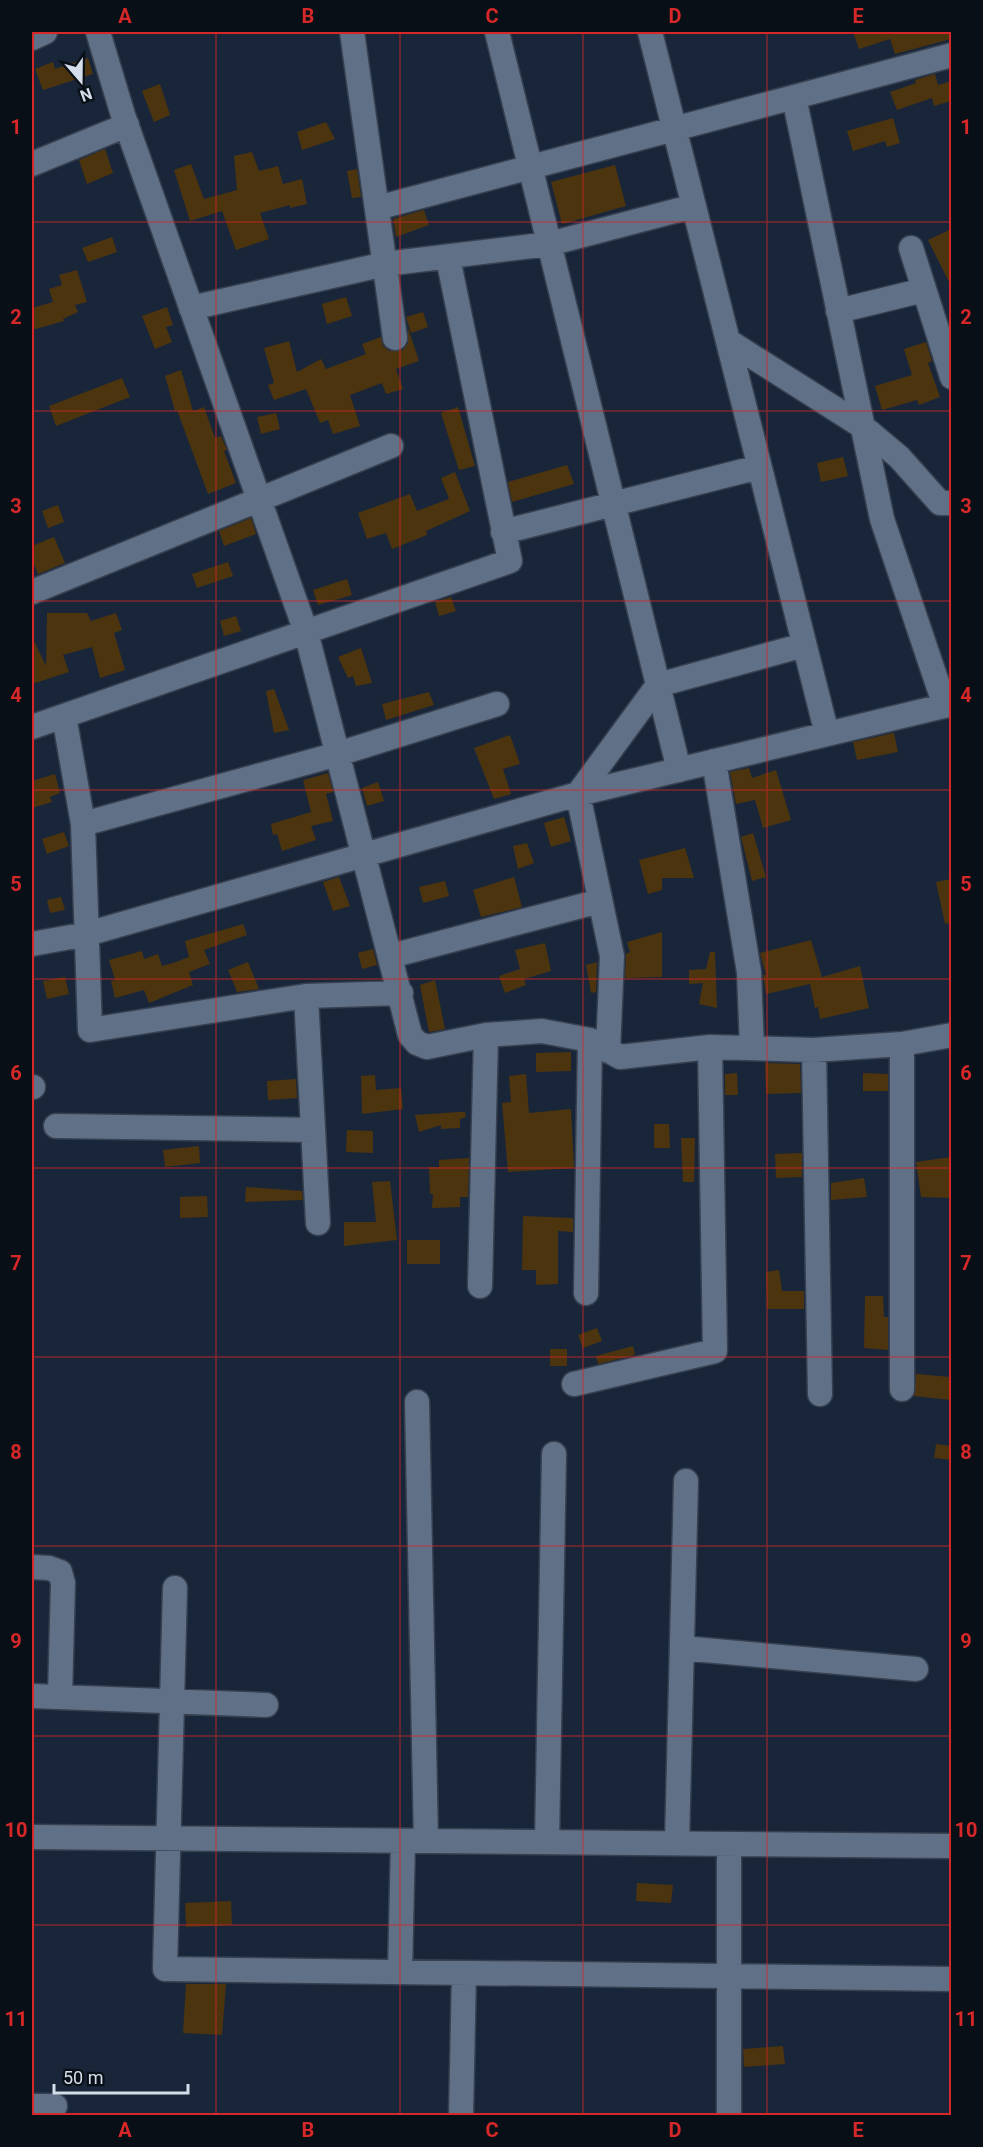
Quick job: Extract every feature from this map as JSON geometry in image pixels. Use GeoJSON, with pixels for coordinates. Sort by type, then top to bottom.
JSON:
{"type":"FeatureCollection","features":[{"type":"Feature","properties":{"kind":"street"},"geometry":{"type":"LineString","coordinates":[[32,38],[45,32]]}},
{"type":"Feature","properties":{"kind":"street"},"geometry":{"type":"LineString","coordinates":[[98,32],[127,125],[306,632],[392,956],[410,1035],[417,1043],[427,1047],[486,1035],[542,1031],[599,1045],[620,1057],[710,1047],[814,1050],[902,1044],[951,1035]]}},
{"type":"Feature","properties":{"kind":"street"},"geometry":{"type":"LineString","coordinates":[[352,32],[396,338]]}},
{"type":"Feature","properties":{"kind":"street"},"geometry":{"type":"LineString","coordinates":[[497,32],[680,770]]}},
{"type":"Feature","properties":{"kind":"street"},"geometry":{"type":"LineString","coordinates":[[650,32],[826,734]]}},
{"type":"Feature","properties":{"kind":"street"},"geometry":{"type":"LineString","coordinates":[[377,208],[951,55]]}},
{"type":"Feature","properties":{"kind":"street"},"geometry":{"type":"LineString","coordinates":[[32,944],[87,933],[578,794],[948,705],[882,519],[794,97]]}},
{"type":"Feature","properties":{"kind":"street"},"geometry":{"type":"LineString","coordinates":[[32,164],[127,125]]}},
{"type":"Feature","properties":{"kind":"street"},"geometry":{"type":"LineString","coordinates":[[191,308],[385,264],[549,244],[694,206]]}},
{"type":"Feature","properties":{"kind":"street"},"geometry":{"type":"LineString","coordinates":[[911,248],[951,377]]}},
{"type":"Feature","properties":{"kind":"street"},"geometry":{"type":"LineString","coordinates":[[32,727],[510,561],[448,258]]}},
{"type":"Feature","properties":{"kind":"street"},"geometry":{"type":"LineString","coordinates":[[838,311],[924,290]]}},
{"type":"Feature","properties":{"kind":"street"},"geometry":{"type":"LineString","coordinates":[[728,341],[862,426],[899,457],[940,503],[951,503]]}},
{"type":"Feature","properties":{"kind":"street"},"geometry":{"type":"LineString","coordinates":[[32,592],[391,446]]}},
{"type":"Feature","properties":{"kind":"street"},"geometry":{"type":"LineString","coordinates":[[503,532],[759,467]]}},
{"type":"Feature","properties":{"kind":"street"},"geometry":{"type":"LineString","coordinates":[[586,1293],[599,1045],[612,956],[578,794],[658,685],[804,645]]}},
{"type":"Feature","properties":{"kind":"street"},"geometry":{"type":"LineString","coordinates":[[83,824],[338,754],[497,704]]}},
{"type":"Feature","properties":{"kind":"street"},"geometry":{"type":"LineString","coordinates":[[64,716],[83,824],[90,1030],[306,996],[401,993]]}},
{"type":"Feature","properties":{"kind":"street"},"geometry":{"type":"LineString","coordinates":[[714,761],[749,972],[752,1048]]}},
{"type":"Feature","properties":{"kind":"street"},"geometry":{"type":"LineString","coordinates":[[392,956],[600,901]]}},
{"type":"Feature","properties":{"kind":"street"},"geometry":{"type":"LineString","coordinates":[[306,996],[318,1223]]}},
{"type":"Feature","properties":{"kind":"street"},"geometry":{"type":"LineString","coordinates":[[480,1286],[486,1035]]}},
{"type":"Feature","properties":{"kind":"street"},"geometry":{"type":"LineString","coordinates":[[902,1044],[902,1389]]}},
{"type":"Feature","properties":{"kind":"street"},"geometry":{"type":"LineString","coordinates":[[574,1384],[715,1351],[710,1047]]}},
{"type":"Feature","properties":{"kind":"street"},"geometry":{"type":"LineString","coordinates":[[814,1050],[820,1394]]}},
{"type":"Feature","properties":{"kind":"street"},"geometry":{"type":"LineString","coordinates":[[57,1126],[313,1130]]}},
{"type":"Feature","properties":{"kind":"street"},"geometry":{"type":"LineString","coordinates":[[400,1972],[414,1841],[417,1402]]}},
{"type":"Feature","properties":{"kind":"street"},"geometry":{"type":"LineString","coordinates":[[547,1842],[554,1454]]}},
{"type":"Feature","properties":{"kind":"street"},"geometry":{"type":"LineString","coordinates":[[677,1844],[686,1481]]}},
{"type":"Feature","properties":{"kind":"street"},"geometry":{"type":"LineString","coordinates":[[32,1567],[49,1568],[60,1572],[63,1583],[60,1697]]}},
{"type":"Feature","properties":{"kind":"street"},"geometry":{"type":"LineString","coordinates":[[175,1588],[165,1969],[951,1979]]}},
{"type":"Feature","properties":{"kind":"street"},"geometry":{"type":"LineString","coordinates":[[682,1647],[916,1669]]}},
{"type":"Feature","properties":{"kind":"street"},"geometry":{"type":"LineString","coordinates":[[32,1696],[266,1705]]}},
{"type":"Feature","properties":{"kind":"street"},"geometry":{"type":"LineString","coordinates":[[32,1837],[951,1846]]}},
{"type":"Feature","properties":{"kind":"street"},"geometry":{"type":"LineString","coordinates":[[729,1844],[729,2115]]}},
{"type":"Feature","properties":{"kind":"street"},"geometry":{"type":"LineString","coordinates":[[461,2115],[464,1973]]}},
{"type":"Feature","properties":{"kind":"street"},"geometry":{"type":"LineString","coordinates":[[32,2106],[55,2106]]}},
{"type":"Feature","properties":{"kind":"building"},"geometry":{"type":"Polygon","coordinates":[[[853,32],[951,32],[951,39],[895,54],[890,39],[859,49],[853,32]]]}},
{"type":"Feature","properties":{"kind":"building"},"geometry":{"type":"Polygon","coordinates":[[[88,58],[93,74],[43,90],[35,69],[53,62],[55,69],[88,58]]]}},
{"type":"Feature","properties":{"kind":"building"},"geometry":{"type":"Polygon","coordinates":[[[935,74],[938,85],[951,81],[951,101],[934,106],[932,98],[897,110],[890,92],[916,83],[915,80],[935,74]]]}},
{"type":"Feature","properties":{"kind":"building"},"geometry":{"type":"Polygon","coordinates":[[[160,84],[170,115],[154,122],[142,91],[160,84]]]}},
{"type":"Feature","properties":{"kind":"building"},"geometry":{"type":"Polygon","coordinates":[[[893,118],[900,143],[887,147],[885,141],[853,151],[847,131],[893,118]]]}},
{"type":"Feature","properties":{"kind":"building"},"geometry":{"type":"Polygon","coordinates":[[[326,122],[335,139],[302,150],[297,132],[326,122]]]}},
{"type":"Feature","properties":{"kind":"building"},"geometry":{"type":"Polygon","coordinates":[[[105,149],[113,173],[87,184],[79,160],[105,149]]]}},
{"type":"Feature","properties":{"kind":"building"},"geometry":{"type":"Polygon","coordinates":[[[252,152],[259,171],[278,166],[283,184],[302,179],[307,204],[290,208],[290,205],[260,213],[269,239],[236,250],[222,211],[190,221],[174,170],[191,164],[204,199],[237,190],[234,156],[252,152]]]}},
{"type":"Feature","properties":{"kind":"building"},"geometry":{"type":"Polygon","coordinates":[[[615,165],[626,206],[562,224],[551,182],[615,165]]]}},
{"type":"Feature","properties":{"kind":"building"},"geometry":{"type":"Polygon","coordinates":[[[357,169],[361,197],[352,198],[347,171],[357,169]]]}},
{"type":"Feature","properties":{"kind":"building"},"geometry":{"type":"Polygon","coordinates":[[[424,210],[429,225],[396,237],[393,219],[424,210]]]}},
{"type":"Feature","properties":{"kind":"building"},"geometry":{"type":"Polygon","coordinates":[[[951,229],[951,286],[928,240],[951,229]]]}},
{"type":"Feature","properties":{"kind":"building"},"geometry":{"type":"Polygon","coordinates":[[[112,237],[117,252],[88,262],[82,248],[112,237]]]}},
{"type":"Feature","properties":{"kind":"building"},"geometry":{"type":"Polygon","coordinates":[[[77,270],[87,302],[75,305],[78,312],[63,319],[64,321],[32,330],[32,308],[53,302],[49,289],[62,285],[59,275],[77,270]]]}},
{"type":"Feature","properties":{"kind":"building"},"geometry":{"type":"Polygon","coordinates":[[[346,297],[352,316],[327,324],[322,304],[346,297]]]}},
{"type":"Feature","properties":{"kind":"building"},"geometry":{"type":"Polygon","coordinates":[[[167,307],[173,325],[166,327],[172,342],[155,349],[142,316],[167,307]]]}},
{"type":"Feature","properties":{"kind":"building"},"geometry":{"type":"Polygon","coordinates":[[[423,312],[428,327],[411,333],[406,317],[423,312]]]}},
{"type":"Feature","properties":{"kind":"building"},"geometry":{"type":"Polygon","coordinates":[[[408,328],[419,361],[396,369],[403,389],[386,394],[382,383],[350,395],[360,426],[333,434],[328,420],[320,423],[306,389],[274,400],[268,385],[274,383],[264,348],[289,341],[297,372],[321,359],[326,369],[366,354],[362,344],[381,337],[383,346],[389,351],[403,350],[408,343],[408,328]]]}},
{"type":"Feature","properties":{"kind":"building"},"geometry":{"type":"Polygon","coordinates":[[[926,342],[932,361],[928,363],[940,397],[919,405],[917,400],[882,410],[875,386],[912,375],[904,349],[926,342]]]}},
{"type":"Feature","properties":{"kind":"building"},"geometry":{"type":"Polygon","coordinates":[[[181,370],[193,411],[204,407],[215,438],[221,436],[227,450],[224,451],[236,483],[208,494],[177,410],[175,411],[165,376],[181,370]]]}},
{"type":"Feature","properties":{"kind":"building"},"geometry":{"type":"Polygon","coordinates":[[[122,378],[130,397],[56,426],[49,406],[122,378]]]}},
{"type":"Feature","properties":{"kind":"building"},"geometry":{"type":"Polygon","coordinates":[[[458,407],[475,466],[459,470],[441,413],[458,407]]]}},
{"type":"Feature","properties":{"kind":"building"},"geometry":{"type":"Polygon","coordinates":[[[276,413],[280,429],[261,434],[257,417],[276,413]]]}},
{"type":"Feature","properties":{"kind":"building"},"geometry":{"type":"Polygon","coordinates":[[[843,457],[848,476],[821,482],[817,463],[843,457]]]}},
{"type":"Feature","properties":{"kind":"building"},"geometry":{"type":"Polygon","coordinates":[[[567,465],[574,484],[512,502],[508,482],[567,465]]]}},
{"type":"Feature","properties":{"kind":"building"},"geometry":{"type":"Polygon","coordinates":[[[455,472],[470,511],[426,531],[427,535],[392,549],[386,533],[367,539],[358,513],[410,494],[417,511],[449,499],[441,478],[455,472]]]}},
{"type":"Feature","properties":{"kind":"building"},"geometry":{"type":"Polygon","coordinates":[[[58,505],[64,522],[48,528],[42,511],[58,505]]]}},
{"type":"Feature","properties":{"kind":"building"},"geometry":{"type":"Polygon","coordinates":[[[251,518],[256,534],[224,546],[219,531],[251,518]]]}},
{"type":"Feature","properties":{"kind":"building"},"geometry":{"type":"Polygon","coordinates":[[[54,537],[65,563],[38,574],[32,559],[32,546],[54,537]]]}},
{"type":"Feature","properties":{"kind":"building"},"geometry":{"type":"Polygon","coordinates":[[[228,562],[233,576],[197,588],[192,574],[228,562]]]}},
{"type":"Feature","properties":{"kind":"building"},"geometry":{"type":"Polygon","coordinates":[[[347,579],[352,595],[318,605],[313,590],[347,579]]]}},
{"type":"Feature","properties":{"kind":"building"},"geometry":{"type":"Polygon","coordinates":[[[451,597],[456,611],[439,616],[435,602],[451,597]]]}},
{"type":"Feature","properties":{"kind":"building"},"geometry":{"type":"Polygon","coordinates":[[[47,613],[87,613],[91,621],[116,613],[122,630],[114,633],[125,670],[100,678],[92,647],[63,655],[69,672],[32,684],[32,637],[46,666],[47,613]]]}},
{"type":"Feature","properties":{"kind":"building"},"geometry":{"type":"Polygon","coordinates":[[[236,616],[241,631],[224,636],[220,621],[236,616]]]}},
{"type":"Feature","properties":{"kind":"building"},"geometry":{"type":"Polygon","coordinates":[[[361,648],[372,683],[356,686],[353,676],[348,678],[338,657],[361,648]]]}},
{"type":"Feature","properties":{"kind":"building"},"geometry":{"type":"Polygon","coordinates":[[[274,689],[289,730],[274,733],[266,691],[274,689]]]}},
{"type":"Feature","properties":{"kind":"building"},"geometry":{"type":"Polygon","coordinates":[[[429,692],[434,705],[386,720],[382,704],[429,692]]]}},
{"type":"Feature","properties":{"kind":"building"},"geometry":{"type":"Polygon","coordinates":[[[894,733],[898,752],[857,760],[853,742],[894,733]]]}},
{"type":"Feature","properties":{"kind":"building"},"geometry":{"type":"Polygon","coordinates":[[[510,735],[520,764],[503,769],[511,794],[494,799],[474,748],[510,735]]]}},
{"type":"Feature","properties":{"kind":"building"},"geometry":{"type":"Polygon","coordinates":[[[749,768],[752,778],[776,770],[791,820],[763,828],[755,800],[736,804],[730,772],[749,768]]]}},
{"type":"Feature","properties":{"kind":"building"},"geometry":{"type":"Polygon","coordinates":[[[328,773],[333,792],[326,794],[333,821],[311,826],[316,840],[282,851],[277,834],[273,835],[271,824],[311,812],[303,780],[328,773]]]}},
{"type":"Feature","properties":{"kind":"building"},"geometry":{"type":"Polygon","coordinates":[[[55,774],[60,793],[50,797],[52,802],[32,808],[32,781],[55,774]]]}},
{"type":"Feature","properties":{"kind":"building"},"geometry":{"type":"Polygon","coordinates":[[[378,782],[384,801],[367,806],[362,788],[378,782]]]}},
{"type":"Feature","properties":{"kind":"building"},"geometry":{"type":"Polygon","coordinates":[[[564,817],[571,841],[551,847],[544,823],[564,817]]]}},
{"type":"Feature","properties":{"kind":"building"},"geometry":{"type":"Polygon","coordinates":[[[64,832],[69,846],[47,854],[42,839],[64,832]]]}},
{"type":"Feature","properties":{"kind":"building"},"geometry":{"type":"Polygon","coordinates":[[[753,833],[766,877],[752,881],[741,837],[753,833]]]}},
{"type":"Feature","properties":{"kind":"building"},"geometry":{"type":"Polygon","coordinates":[[[527,843],[534,863],[518,869],[513,846],[527,843]]]}},
{"type":"Feature","properties":{"kind":"building"},"geometry":{"type":"Polygon","coordinates":[[[685,848],[694,878],[662,878],[662,890],[648,894],[639,860],[685,848]]]}},
{"type":"Feature","properties":{"kind":"building"},"geometry":{"type":"Polygon","coordinates":[[[339,877],[350,906],[333,911],[323,882],[339,877]]]}},
{"type":"Feature","properties":{"kind":"building"},"geometry":{"type":"Polygon","coordinates":[[[514,877],[522,907],[481,917],[473,890],[514,877]]]}},
{"type":"Feature","properties":{"kind":"building"},"geometry":{"type":"Polygon","coordinates":[[[951,879],[951,923],[945,924],[936,882],[951,879]]]}},
{"type":"Feature","properties":{"kind":"building"},"geometry":{"type":"Polygon","coordinates":[[[445,881],[449,896],[423,903],[419,887],[445,881]]]}},
{"type":"Feature","properties":{"kind":"building"},"geometry":{"type":"Polygon","coordinates":[[[61,897],[65,910],[50,913],[47,900],[61,897]]]}},
{"type":"Feature","properties":{"kind":"building"},"geometry":{"type":"Polygon","coordinates":[[[243,924],[247,935],[204,950],[210,964],[189,972],[193,985],[149,1003],[144,990],[115,998],[111,981],[115,980],[109,960],[142,951],[144,959],[158,954],[162,966],[189,957],[185,941],[243,924]]]}},
{"type":"Feature","properties":{"kind":"building"},"geometry":{"type":"Polygon","coordinates":[[[662,932],[662,977],[625,978],[626,954],[630,952],[627,942],[662,932]]]}},
{"type":"Feature","properties":{"kind":"building"},"geometry":{"type":"Polygon","coordinates":[[[811,940],[822,977],[860,966],[869,1008],[820,1019],[810,984],[766,994],[763,975],[766,975],[760,953],[811,940]]]}},
{"type":"Feature","properties":{"kind":"building"},"geometry":{"type":"Polygon","coordinates":[[[545,943],[551,971],[524,979],[526,985],[505,993],[499,976],[520,969],[515,950],[545,943]]]}},
{"type":"Feature","properties":{"kind":"building"},"geometry":{"type":"Polygon","coordinates":[[[373,949],[377,965],[362,969],[358,953],[373,949]]]}},
{"type":"Feature","properties":{"kind":"building"},"geometry":{"type":"Polygon","coordinates":[[[710,952],[715,952],[717,1008],[699,1004],[703,983],[689,984],[689,970],[706,969],[710,952]]]}},
{"type":"Feature","properties":{"kind":"building"},"geometry":{"type":"Polygon","coordinates":[[[248,962],[259,989],[237,992],[228,970],[248,962]]]}},
{"type":"Feature","properties":{"kind":"building"},"geometry":{"type":"Polygon","coordinates":[[[597,962],[596,992],[591,993],[586,965],[597,962]]]}},
{"type":"Feature","properties":{"kind":"building"},"geometry":{"type":"Polygon","coordinates":[[[65,977],[69,994],[47,999],[43,981],[65,977]]]}},
{"type":"Feature","properties":{"kind":"building"},"geometry":{"type":"Polygon","coordinates":[[[435,980],[445,1029],[429,1032],[420,985],[435,980]]]}},
{"type":"Feature","properties":{"kind":"building"},"geometry":{"type":"Polygon","coordinates":[[[571,1052],[571,1071],[536,1072],[536,1053],[571,1052]]]}},
{"type":"Feature","properties":{"kind":"building"},"geometry":{"type":"Polygon","coordinates":[[[765,1063],[800,1064],[801,1093],[766,1094],[765,1063]]]}},
{"type":"Feature","properties":{"kind":"building"},"geometry":{"type":"Polygon","coordinates":[[[737,1073],[738,1095],[725,1095],[725,1074],[737,1073]]]}},
{"type":"Feature","properties":{"kind":"building"},"geometry":{"type":"Polygon","coordinates":[[[863,1073],[888,1074],[888,1091],[863,1091],[863,1073]]]}},
{"type":"Feature","properties":{"kind":"building"},"geometry":{"type":"Polygon","coordinates":[[[526,1074],[529,1113],[571,1109],[574,1168],[508,1172],[502,1103],[511,1102],[509,1076],[526,1074]]]}},
{"type":"Feature","properties":{"kind":"building"},"geometry":{"type":"Polygon","coordinates":[[[375,1075],[376,1090],[401,1088],[403,1109],[362,1114],[361,1076],[375,1075]]]}},
{"type":"Feature","properties":{"kind":"building"},"geometry":{"type":"Polygon","coordinates":[[[296,1079],[297,1098],[268,1100],[267,1081],[296,1079]]]}},
{"type":"Feature","properties":{"kind":"building"},"geometry":{"type":"Polygon","coordinates":[[[465,1112],[466,1117],[460,1119],[460,1128],[441,1129],[441,1125],[419,1132],[415,1115],[465,1112]]]}},
{"type":"Feature","properties":{"kind":"building"},"geometry":{"type":"Polygon","coordinates":[[[654,1124],[669,1124],[670,1148],[654,1148],[654,1124]]]}},
{"type":"Feature","properties":{"kind":"building"},"geometry":{"type":"Polygon","coordinates":[[[347,1130],[373,1131],[373,1153],[346,1152],[347,1130]]]}},
{"type":"Feature","properties":{"kind":"building"},"geometry":{"type":"Polygon","coordinates":[[[681,1138],[695,1138],[694,1182],[683,1182],[681,1138]]]}},
{"type":"Feature","properties":{"kind":"building"},"geometry":{"type":"Polygon","coordinates":[[[199,1146],[200,1163],[165,1167],[163,1150],[199,1146]]]}},
{"type":"Feature","properties":{"kind":"building"},"geometry":{"type":"Polygon","coordinates":[[[802,1153],[802,1177],[776,1178],[775,1154],[802,1153]]]}},
{"type":"Feature","properties":{"kind":"building"},"geometry":{"type":"Polygon","coordinates":[[[951,1157],[951,1198],[921,1197],[916,1162],[951,1157]]]}},
{"type":"Feature","properties":{"kind":"building"},"geometry":{"type":"Polygon","coordinates":[[[469,1158],[468,1197],[460,1197],[460,1207],[432,1208],[433,1194],[430,1194],[429,1167],[439,1167],[439,1160],[469,1158]]]}},
{"type":"Feature","properties":{"kind":"building"},"geometry":{"type":"Polygon","coordinates":[[[864,1178],[867,1197],[831,1200],[831,1183],[864,1178]]]}},
{"type":"Feature","properties":{"kind":"building"},"geometry":{"type":"Polygon","coordinates":[[[390,1181],[397,1240],[344,1246],[344,1222],[376,1222],[372,1182],[390,1181]]]}},
{"type":"Feature","properties":{"kind":"building"},"geometry":{"type":"Polygon","coordinates":[[[246,1187],[302,1191],[303,1200],[245,1202],[246,1187]]]}},
{"type":"Feature","properties":{"kind":"building"},"geometry":{"type":"Polygon","coordinates":[[[207,1196],[208,1217],[180,1218],[180,1197],[207,1196]]]}},
{"type":"Feature","properties":{"kind":"building"},"geometry":{"type":"Polygon","coordinates":[[[523,1216],[573,1218],[573,1232],[558,1231],[558,1284],[536,1285],[536,1270],[522,1270],[523,1216]]]}},
{"type":"Feature","properties":{"kind":"building"},"geometry":{"type":"Polygon","coordinates":[[[407,1240],[440,1240],[440,1264],[407,1264],[407,1240]]]}},
{"type":"Feature","properties":{"kind":"building"},"geometry":{"type":"Polygon","coordinates":[[[779,1270],[782,1291],[804,1291],[804,1309],[767,1309],[766,1272],[779,1270]]]}},
{"type":"Feature","properties":{"kind":"building"},"geometry":{"type":"Polygon","coordinates":[[[865,1296],[883,1296],[884,1317],[888,1317],[888,1350],[864,1348],[865,1296]]]}},
{"type":"Feature","properties":{"kind":"building"},"geometry":{"type":"Polygon","coordinates":[[[597,1328],[602,1341],[583,1348],[578,1335],[597,1328]]]}},
{"type":"Feature","properties":{"kind":"building"},"geometry":{"type":"Polygon","coordinates":[[[633,1346],[635,1355],[598,1364],[596,1356],[633,1346]]]}},
{"type":"Feature","properties":{"kind":"building"},"geometry":{"type":"Polygon","coordinates":[[[550,1349],[567,1349],[567,1366],[550,1366],[550,1349]]]}},
{"type":"Feature","properties":{"kind":"building"},"geometry":{"type":"Polygon","coordinates":[[[916,1374],[951,1377],[951,1400],[914,1396],[916,1374]]]}},
{"type":"Feature","properties":{"kind":"building"},"geometry":{"type":"Polygon","coordinates":[[[936,1444],[951,1446],[951,1460],[934,1458],[936,1444]]]}},
{"type":"Feature","properties":{"kind":"building"},"geometry":{"type":"Polygon","coordinates":[[[637,1883],[673,1885],[671,1903],[636,1901],[637,1883]]]}},
{"type":"Feature","properties":{"kind":"building"},"geometry":{"type":"Polygon","coordinates":[[[231,1901],[232,1925],[186,1927],[185,1903],[231,1901]]]}},
{"type":"Feature","properties":{"kind":"building"},"geometry":{"type":"Polygon","coordinates":[[[186,1984],[226,1984],[222,2035],[183,2033],[186,1984]]]}},
{"type":"Feature","properties":{"kind":"building"},"geometry":{"type":"Polygon","coordinates":[[[783,2046],[785,2064],[744,2067],[743,2049],[783,2046]]]}}]}
